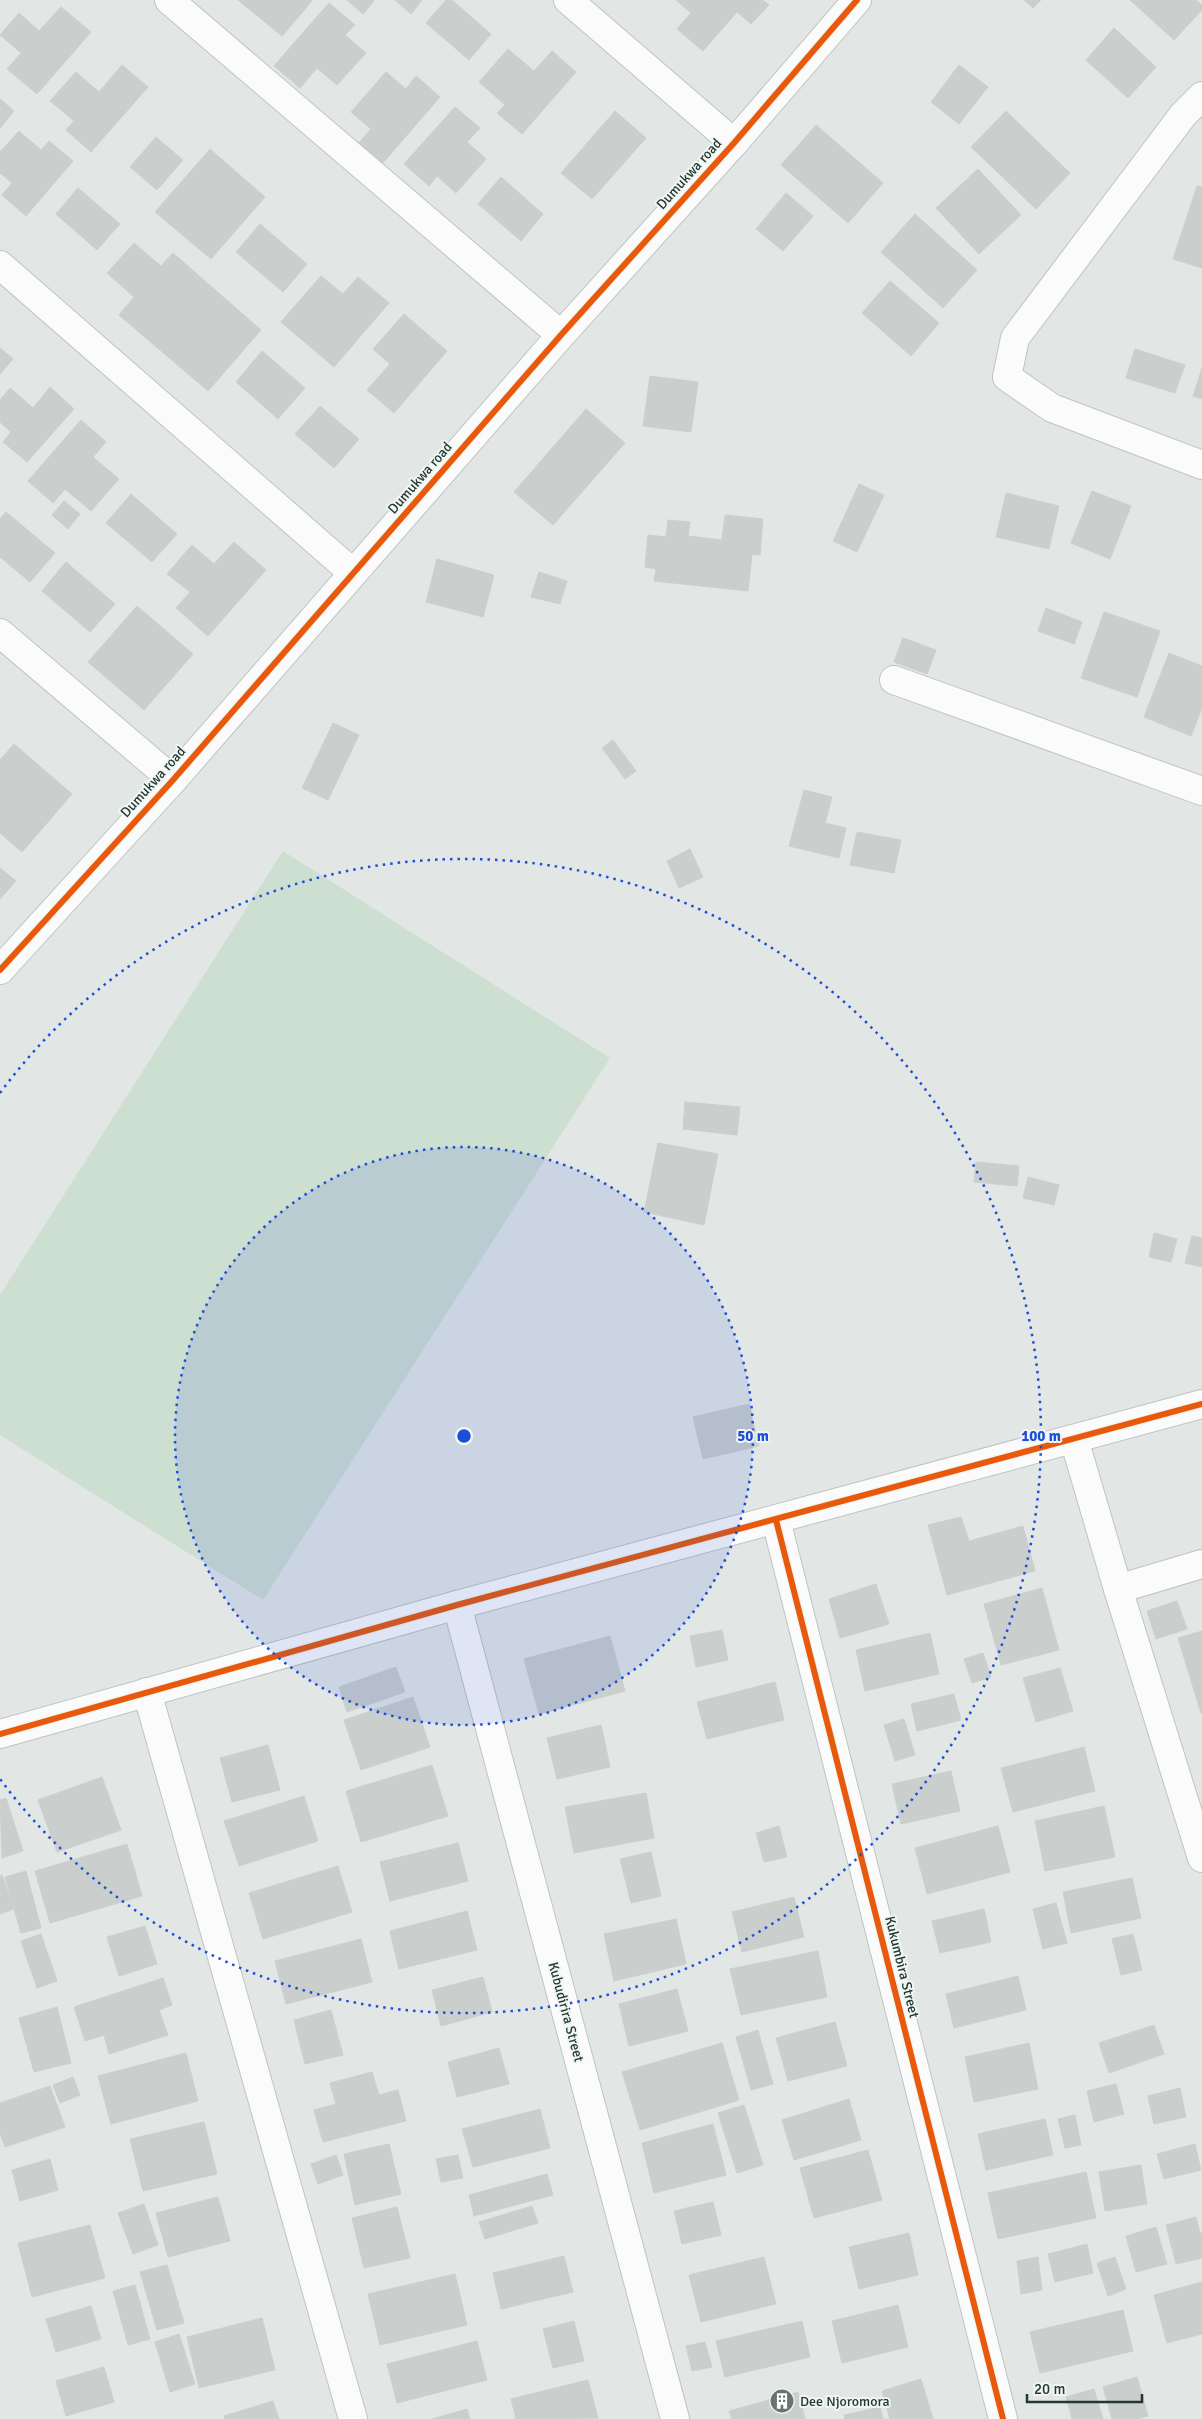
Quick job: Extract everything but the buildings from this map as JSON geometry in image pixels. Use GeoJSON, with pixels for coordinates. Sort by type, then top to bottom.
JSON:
{"type":"FeatureCollection","features":[{"type":"Feature","properties":{"kind":"street"},"geometry":{"type":"LineString","coordinates":[[169,0],[560,335]]}},
{"type":"Feature","properties":{"kind":"street"},"geometry":{"type":"LineString","coordinates":[[568,0],[734,143]]}},
{"type":"Feature","properties":{"kind":"street","name":"Dumukwa road"},"geometry":{"type":"LineString","coordinates":[[0,970],[173,780],[560,335],[734,143],[857,0]]}},
{"type":"Feature","properties":{"kind":"street"},"geometry":{"type":"LineString","coordinates":[[1196,111],[1016,338],[1007,377],[1052,408],[1202,465]]}},
{"type":"Feature","properties":{"kind":"street"},"geometry":{"type":"LineString","coordinates":[[0,265],[353,574]]}},
{"type":"Feature","properties":{"kind":"street"},"geometry":{"type":"LineString","coordinates":[[0,633],[173,780]]}},
{"type":"Feature","properties":{"kind":"street"},"geometry":{"type":"LineString","coordinates":[[894,680],[1202,791]]}},
{"type":"Feature","properties":{"kind":"street"},"geometry":{"type":"LineString","coordinates":[[0,1734],[457,1605],[1202,1404]]}},
{"type":"Feature","properties":{"kind":"street"},"geometry":{"type":"LineString","coordinates":[[1074,1439],[1118,1589],[1202,1858]]}},
{"type":"Feature","properties":{"kind":"street","name":"Kukumbira Street"},"geometry":{"type":"LineString","coordinates":[[776,1520],[1003,2419]]}},
{"type":"Feature","properties":{"kind":"street"},"geometry":{"type":"LineString","coordinates":[[1118,1589],[1202,1564]]}},
{"type":"Feature","properties":{"kind":"street","name":"Kubudirira Street"},"geometry":{"type":"LineString","coordinates":[[457,1605],[675,2419]]}},
{"type":"Feature","properties":{"kind":"street"},"geometry":{"type":"LineString","coordinates":[[147,1692],[353,2419]]}},
{"type":"Feature","properties":{"kind":"green space"},"geometry":{"type":"Polygon","coordinates":[[[283,851],[610,1058],[263,1600],[0,1435],[0,1295],[283,851]]]}},
{"type":"Feature","properties":{"kind":"cycle path"},"geometry":{"type":"LineString","coordinates":[[0,970],[173,780],[561,335],[734,143],[857,0]]}},
{"type":"Feature","properties":{"kind":"cycle path"},"geometry":{"type":"LineString","coordinates":[[0,1734],[457,1605],[1202,1404]]}},
{"type":"Feature","properties":{"kind":"cycle path"},"geometry":{"type":"LineString","coordinates":[[776,1520],[1003,2419]]}},
{"type":"Feature","properties":{"kind":"place","name":"Dee Njoromora"},"geometry":{"type":"Point","coordinates":[782,2401]}}]}
